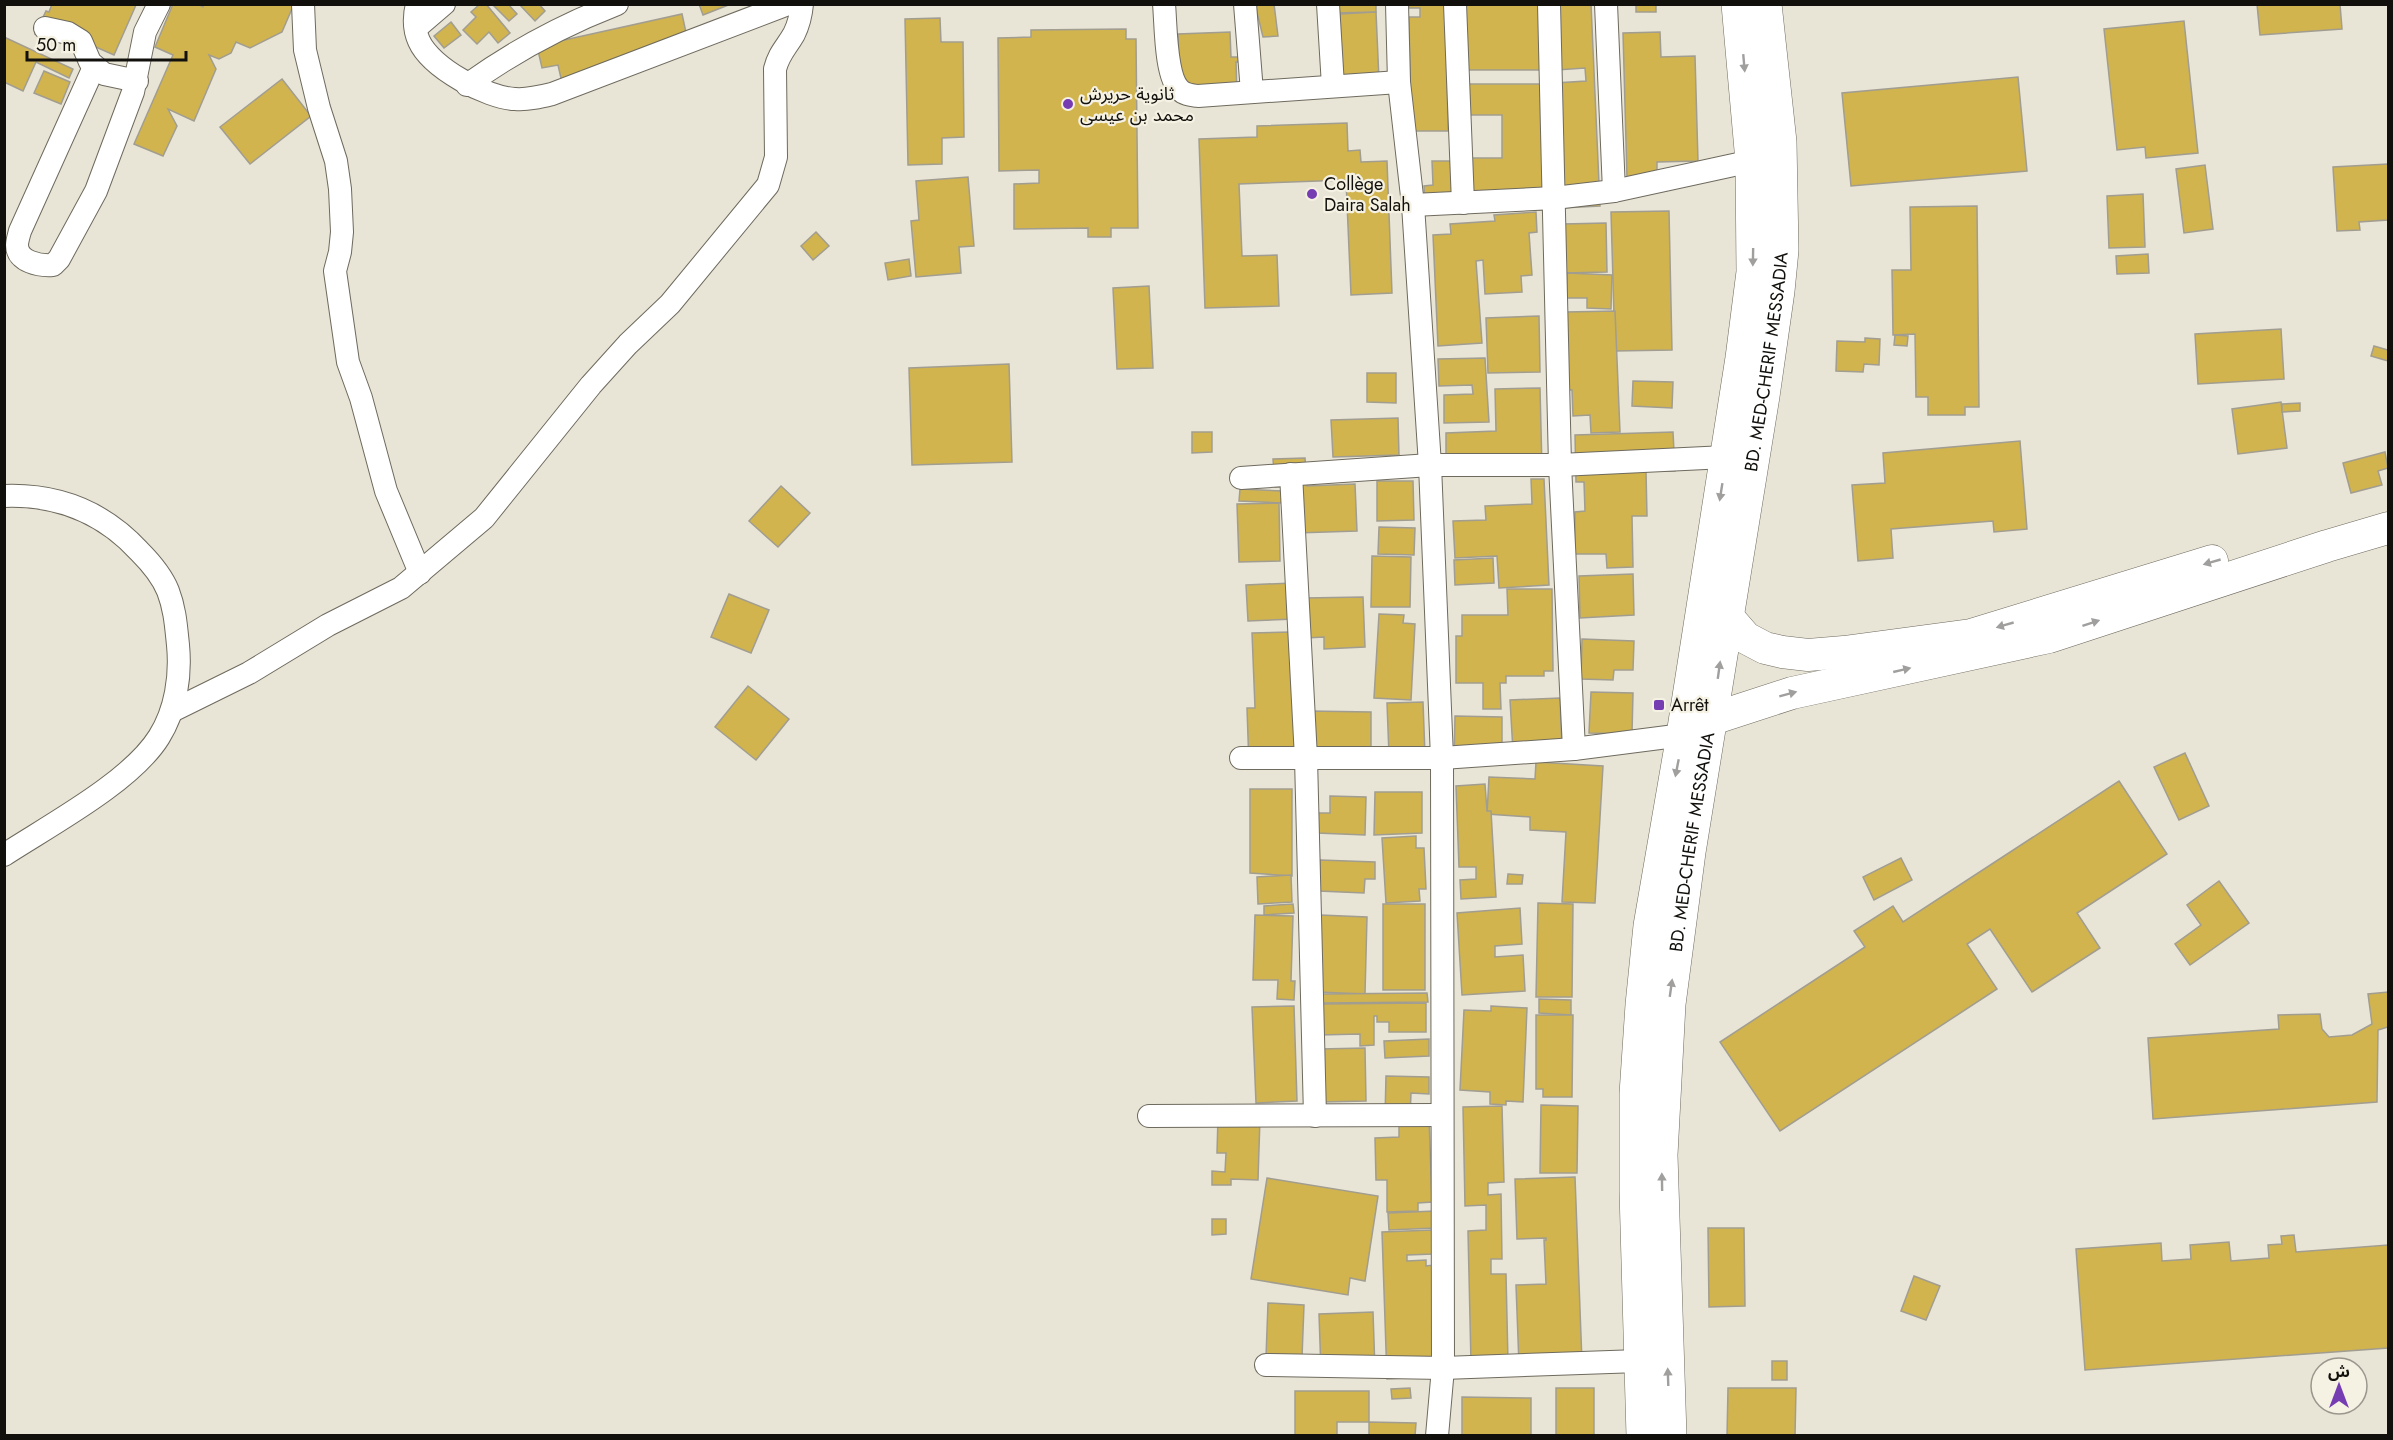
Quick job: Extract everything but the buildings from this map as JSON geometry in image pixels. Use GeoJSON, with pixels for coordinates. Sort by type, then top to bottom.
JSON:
{"type":"FeatureCollection","features":[{"type":"Feature","properties":{"kind":"highway","name":"BD. MED-CHERIF MESSADIA"},"geometry":{"type":"LineString","coordinates":[[1670,1436],[1663,1246],[1663,1096],[1669,1004],[1702,730],[1726,457],[1753,272],[1752,161],[1738,4]]}},
{"type":"Feature","properties":{"kind":"highway","name":"BD. MED-CHERIF MESSADIA"},"geometry":{"type":"LineString","coordinates":[[1643,1436],[1639,1361],[1636,1094],[1642,1005],[1652,915],[1702,730],[1726,615],[1765,384],[1782,250],[1780,142],[1765,4]]}},
{"type":"Feature","properties":{"kind":"street"},"geometry":{"type":"LineString","coordinates":[[94,67],[20,231],[17,246],[20,256],[32,263],[44,266],[53,265],[73,237],[96,191],[137,81],[146,32],[159,4]]}},
{"type":"Feature","properties":{"kind":"street"},"geometry":{"type":"LineString","coordinates":[[303,4],[305,50],[319,108],[336,161],[340,189],[342,232],[335,271],[348,362],[361,398],[386,491],[420,573]]}},
{"type":"Feature","properties":{"kind":"street"},"geometry":{"type":"LineString","coordinates":[[417,4],[416,28],[418,40],[424,50],[467,85],[488,94],[515,99],[552,94],[788,4]]}},
{"type":"Feature","properties":{"kind":"street"},"geometry":{"type":"LineString","coordinates":[[416,28],[444,4]]}},
{"type":"Feature","properties":{"kind":"street"},"geometry":{"type":"LineString","coordinates":[[467,85],[529,44],[617,4]]}},
{"type":"Feature","properties":{"kind":"street"},"geometry":{"type":"LineString","coordinates":[[172,711],[249,672],[328,625],[401,588],[484,518],[591,385],[669,304],[768,185],[776,157],[775,69],[778,55],[800,22],[802,4]]}},
{"type":"Feature","properties":{"kind":"street"},"geometry":{"type":"LineString","coordinates":[[1164,4],[1170,71],[1180,90],[1187,94],[1198,96],[1399,82]]}},
{"type":"Feature","properties":{"kind":"street"},"geometry":{"type":"LineString","coordinates":[[1245,4],[1251,92]]}},
{"type":"Feature","properties":{"kind":"street"},"geometry":{"type":"LineString","coordinates":[[1328,4],[1333,86]]}},
{"type":"Feature","properties":{"kind":"street"},"geometry":{"type":"LineString","coordinates":[[1397,4],[1399,82],[1413,205],[1431,465],[1442,758],[1443,1368],[1437,1436]]}},
{"type":"Feature","properties":{"kind":"street"},"geometry":{"type":"LineString","coordinates":[[1455,4],[1463,203]]}},
{"type":"Feature","properties":{"kind":"street"},"geometry":{"type":"LineString","coordinates":[[1549,4],[1560,465],[1574,749]]}},
{"type":"Feature","properties":{"kind":"street"},"geometry":{"type":"LineString","coordinates":[[1606,4],[1614,191]]}},
{"type":"Feature","properties":{"kind":"street"},"geometry":{"type":"LineString","coordinates":[[45,28],[68,33],[81,41],[94,67],[104,74],[137,81]]}},
{"type":"Feature","properties":{"kind":"street"},"geometry":{"type":"LineString","coordinates":[[1413,205],[1554,198],[1614,191],[1752,161]]}},
{"type":"Feature","properties":{"kind":"street"},"geometry":{"type":"LineString","coordinates":[[1241,478],[1431,465],[1560,465],[1726,457]]}},
{"type":"Feature","properties":{"kind":"street"},"geometry":{"type":"LineString","coordinates":[[1292,474],[1306,758],[1315,1116]]}},
{"type":"Feature","properties":{"kind":"street"},"geometry":{"type":"LineString","coordinates":[[4,496],[45,498],[71,505],[104,519],[130,541],[150,563],[167,589],[176,615],[179,671],[172,711],[159,737],[141,760],[108,787],[4,855]]}},
{"type":"Feature","properties":{"kind":"street"},"geometry":{"type":"LineString","coordinates":[[1726,615],[1746,638],[1765,648],[1808,655],[1971,635],[2388,510]]}},
{"type":"Feature","properties":{"kind":"street"},"geometry":{"type":"LineString","coordinates":[[1241,758],[1442,758],[1574,749],[1702,730],[1792,693],[2049,637],[2388,528]]}},
{"type":"Feature","properties":{"kind":"street"},"geometry":{"type":"LineString","coordinates":[[1149,1116],[1442,1114]]}},
{"type":"Feature","properties":{"kind":"street"},"geometry":{"type":"LineString","coordinates":[[1266,1365],[1443,1368],[1639,1361]]}},
{"type":"Feature","properties":{"kind":"place","name":"ثانوية حريرش محمد بن عيسى"},"geometry":{"type":"Point","coordinates":[1068,104]}},
{"type":"Feature","properties":{"kind":"place","name":"Collège Daira Salah"},"geometry":{"type":"Point","coordinates":[1312,194]}},
{"type":"Feature","properties":{"kind":"place","name":"Arrêt"},"geometry":{"type":"Point","coordinates":[1659,705]}}]}
